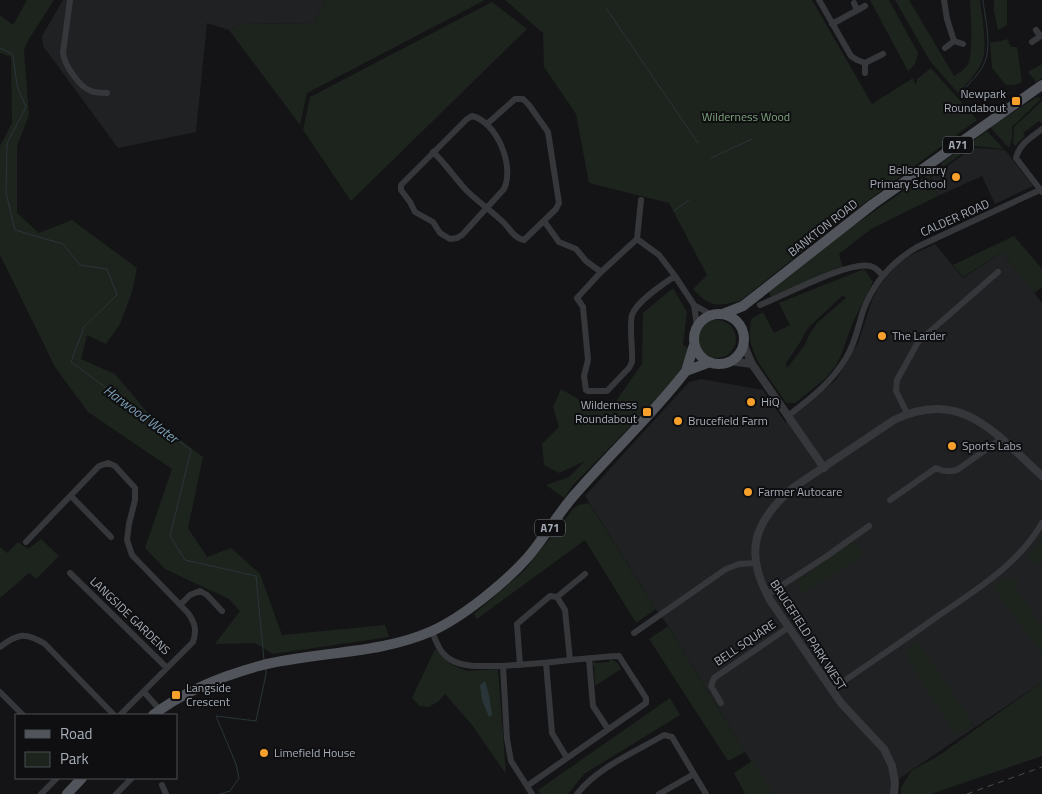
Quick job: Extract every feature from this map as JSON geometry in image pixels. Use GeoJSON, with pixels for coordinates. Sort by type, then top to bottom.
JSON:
{"type":"FeatureCollection","features":[{"type":"Feature","properties":{"kind":"main road","name":"BANKTON ROAD"},"geometry":{"type":"LineString","coordinates":[[718,314],[743,306],[873,204],[1042,85]]}},
{"type":"Feature","properties":{"kind":"main road"},"geometry":{"type":"LineString","coordinates":[[686,371],[710,362],[723,363],[736,357],[741,350],[744,337],[740,325],[743,306]]}},
{"type":"Feature","properties":{"kind":"main road"},"geometry":{"type":"LineString","coordinates":[[718,314],[729,316],[740,325]]}},
{"type":"Feature","properties":{"kind":"main road","name":"A71"},"geometry":{"type":"LineString","coordinates":[[156,713],[193,691],[234,674],[275,663],[390,645],[432,631],[461,615],[497,586],[527,558],[576,492],[669,393],[686,371],[694,345],[694,332],[697,326],[701,321],[718,314]]}},
{"type":"Feature","properties":{"kind":"main road"},"geometry":{"type":"LineString","coordinates":[[694,345],[698,352],[710,362]]}},
{"type":"Feature","properties":{"kind":"main road"},"geometry":{"type":"LineString","coordinates":[[67,794],[81,779]]}},
{"type":"Feature","properties":{"kind":"street"},"geometry":{"type":"LineString","coordinates":[[70,0],[63,53],[64,60],[84,88],[107,93]]}},
{"type":"Feature","properties":{"kind":"street"},"geometry":{"type":"LineString","coordinates":[[819,0],[851,56],[865,63],[883,54]]}},
{"type":"Feature","properties":{"kind":"street"},"geometry":{"type":"LineString","coordinates":[[944,0],[946,18],[954,41]]}},
{"type":"Feature","properties":{"kind":"street"},"geometry":{"type":"LineString","coordinates":[[854,3],[857,10]]}},
{"type":"Feature","properties":{"kind":"street"},"geometry":{"type":"LineString","coordinates":[[832,24],[865,6]]}},
{"type":"Feature","properties":{"kind":"street"},"geometry":{"type":"LineString","coordinates":[[1032,42],[1041,36],[1036,30]]}},
{"type":"Feature","properties":{"kind":"street"},"geometry":{"type":"LineString","coordinates":[[954,41],[963,44]]}},
{"type":"Feature","properties":{"kind":"street"},"geometry":{"type":"LineString","coordinates":[[945,48],[954,41]]}},
{"type":"Feature","properties":{"kind":"street"},"geometry":{"type":"LineString","coordinates":[[865,63],[865,72]]}},
{"type":"Feature","properties":{"kind":"street"},"geometry":{"type":"LineString","coordinates":[[433,152],[443,161],[455,178],[504,223],[517,238],[524,240],[556,209],[559,203],[548,132],[529,105],[519,98],[515,99],[487,124]]}},
{"type":"Feature","properties":{"kind":"street"},"geometry":{"type":"LineString","coordinates":[[472,116],[477,117],[487,124],[500,142],[508,182],[462,235],[450,239],[440,233],[433,222],[415,212],[410,202],[400,190],[401,185],[467,119],[472,116]]}},
{"type":"Feature","properties":{"kind":"street"},"geometry":{"type":"LineString","coordinates":[[1042,129],[1022,144],[1016,158],[1042,191]]}},
{"type":"Feature","properties":{"kind":"street","name":"CALDER ROAD"},"geometry":{"type":"LineString","coordinates":[[788,415],[816,394],[838,370],[854,343],[864,308],[875,285],[882,274],[901,256],[1042,191]]}},
{"type":"Feature","properties":{"kind":"street"},"geometry":{"type":"LineString","coordinates":[[641,200],[642,220],[637,239],[601,272],[577,298],[583,307],[588,360],[584,376],[586,390],[607,391],[629,368],[632,362],[631,317],[635,309],[656,289],[675,276]]}},
{"type":"Feature","properties":{"kind":"street"},"geometry":{"type":"LineString","coordinates":[[544,221],[559,242],[576,249],[586,261],[601,272]]}},
{"type":"Feature","properties":{"kind":"street"},"geometry":{"type":"LineString","coordinates":[[637,239],[660,255],[675,276],[694,305],[697,326]]}},
{"type":"Feature","properties":{"kind":"street"},"geometry":{"type":"LineString","coordinates":[[760,306],[841,270],[859,265],[871,266],[882,274]]}},
{"type":"Feature","properties":{"kind":"street"},"geometry":{"type":"LineString","coordinates":[[908,413],[896,391],[897,380],[918,342],[998,272]]}},
{"type":"Feature","properties":{"kind":"street"},"geometry":{"type":"LineString","coordinates":[[694,305],[718,314]]}},
{"type":"Feature","properties":{"kind":"street"},"geometry":{"type":"LineString","coordinates":[[743,343],[752,364],[824,468]]}},
{"type":"Feature","properties":{"kind":"street"},"geometry":{"type":"LineString","coordinates":[[729,361],[752,364]]}},
{"type":"Feature","properties":{"kind":"street","name":"BRUCEFIELD PARK WEST"},"geometry":{"type":"LineString","coordinates":[[894,794],[892,766],[884,748],[848,712],[831,690],[761,584],[755,563],[757,537],[766,516],[779,500],[794,487],[894,420],[908,413],[934,408],[956,411],[975,419],[1001,439],[1042,476]]}},
{"type":"Feature","properties":{"kind":"street"},"geometry":{"type":"LineString","coordinates":[[890,500],[936,468],[951,472],[957,470],[1001,439]]}},
{"type":"Feature","properties":{"kind":"street","name":"LANGSIDE GARDENS"},"geometry":{"type":"LineString","coordinates":[[26,542],[99,466],[108,463],[116,466],[135,488],[135,500],[128,524],[127,540],[132,555],[194,621],[196,633],[193,642],[167,668],[70,573]]}},
{"type":"Feature","properties":{"kind":"street"},"geometry":{"type":"LineString","coordinates":[[71,496],[111,537]]}},
{"type":"Feature","properties":{"kind":"street"},"geometry":{"type":"LineString","coordinates":[[831,690],[962,600],[1011,563],[1035,535],[1042,523]]}},
{"type":"Feature","properties":{"kind":"street"},"geometry":{"type":"LineString","coordinates":[[767,595],[869,526]]}},
{"type":"Feature","properties":{"kind":"street"},"geometry":{"type":"LineString","coordinates":[[634,633],[726,569],[739,564],[755,563]]}},
{"type":"Feature","properties":{"kind":"street"},"geometry":{"type":"LineString","coordinates":[[520,664],[517,624],[550,596],[557,597],[585,574]]}},
{"type":"Feature","properties":{"kind":"street"},"geometry":{"type":"LineString","coordinates":[[180,605],[190,595],[200,591],[207,595],[222,611]]}},
{"type":"Feature","properties":{"kind":"street"},"geometry":{"type":"LineString","coordinates":[[557,597],[565,610],[570,660]]}},
{"type":"Feature","properties":{"kind":"street","name":"BELL SQUARE"},"geometry":{"type":"LineString","coordinates":[[721,703],[711,686],[714,678],[789,627]]}},
{"type":"Feature","properties":{"kind":"street"},"geometry":{"type":"LineString","coordinates":[[432,631],[439,650],[454,662],[470,666],[503,666],[619,656],[646,698],[644,706],[527,786]]}},
{"type":"Feature","properties":{"kind":"street"},"geometry":{"type":"LineString","coordinates":[[0,647],[14,637],[32,636],[45,644],[113,714]]}},
{"type":"Feature","properties":{"kind":"street"},"geometry":{"type":"LineString","coordinates":[[589,659],[593,706],[608,729]]}},
{"type":"Feature","properties":{"kind":"street"},"geometry":{"type":"LineString","coordinates":[[546,662],[552,733],[567,758]]}},
{"type":"Feature","properties":{"kind":"street"},"geometry":{"type":"LineString","coordinates":[[503,666],[507,740],[511,761],[532,794]]}},
{"type":"Feature","properties":{"kind":"street"},"geometry":{"type":"LineString","coordinates":[[121,714],[167,668]]}},
{"type":"Feature","properties":{"kind":"street"},"geometry":{"type":"LineString","coordinates":[[0,692],[22,714]]}},
{"type":"Feature","properties":{"kind":"street"},"geometry":{"type":"LineString","coordinates":[[144,692],[156,713]]}},
{"type":"Feature","properties":{"kind":"street"},"geometry":{"type":"LineString","coordinates":[[577,794],[584,785],[612,765],[664,735],[672,737],[706,794]]}},
{"type":"Feature","properties":{"kind":"street"},"geometry":{"type":"LineString","coordinates":[[659,794],[694,774]]}},
{"type":"Feature","properties":{"kind":"street"},"geometry":{"type":"LineString","coordinates":[[41,794],[57,779]]}},
{"type":"Feature","properties":{"kind":"street"},"geometry":{"type":"LineString","coordinates":[[116,794],[131,779]]}},
{"type":"Feature","properties":{"kind":"shaded area"},"geometry":{"type":"Polygon","coordinates":[[[63,0],[325,0],[314,24],[245,23],[229,30],[207,23],[196,132],[118,148],[43,46],[42,36],[63,0]]]}},
{"type":"Feature","properties":{"kind":"shaded area","name":"Bellsquarry Primary School"},"geometry":{"type":"Polygon","coordinates":[[[977,148],[1005,150],[1033,186],[995,204],[982,176],[938,196],[931,178],[970,150],[977,148]]]}},
{"type":"Feature","properties":{"kind":"shaded area"},"geometry":{"type":"Polygon","coordinates":[[[935,244],[963,278],[1002,252],[1042,303],[1042,682],[900,778],[892,794],[773,794],[585,496],[689,382],[701,379],[763,390],[785,422],[836,380],[858,343],[872,300],[887,276],[909,256],[935,244]]]}},
{"type":"Feature","properties":{"kind":"shaded area"},"geometry":{"type":"Polygon","coordinates":[[[485,681],[492,715],[489,717],[482,700],[480,685],[485,681]]]}},
{"type":"Feature","properties":{"kind":"green space"},"geometry":{"type":"Polygon","coordinates":[[[27,0],[54,0],[24,50],[29,115],[17,146],[17,213],[39,233],[72,220],[137,268],[132,292],[120,324],[106,344],[87,335],[81,359],[115,374],[153,419],[203,457],[188,528],[207,557],[231,548],[260,574],[282,635],[385,625],[389,637],[273,654],[255,643],[215,644],[240,611],[229,599],[165,569],[145,548],[172,469],[88,412],[55,367],[0,255],[0,146],[12,123],[11,57],[0,53],[0,15],[13,25],[27,0]]]}},
{"type":"Feature","properties":{"kind":"green space"},"geometry":{"type":"Polygon","coordinates":[[[325,0],[485,0],[307,93],[300,125],[229,30],[245,23],[314,24],[325,0]]]}},
{"type":"Feature","properties":{"kind":"green space","name":"Wilderness Wood"},"geometry":{"type":"Polygon","coordinates":[[[505,0],[812,0],[872,104],[913,78],[915,84],[917,83],[917,79],[931,68],[977,120],[843,219],[740,301],[719,305],[714,304],[704,299],[693,289],[707,275],[669,203],[589,183],[576,114],[544,67],[543,33],[505,0]]]}},
{"type":"Feature","properties":{"kind":"green space"},"geometry":{"type":"Polygon","coordinates":[[[870,0],[889,0],[918,53],[915,64],[908,71],[870,0]]]}},
{"type":"Feature","properties":{"kind":"green space"},"geometry":{"type":"Polygon","coordinates":[[[895,0],[909,0],[954,76],[965,68],[969,62],[971,40],[970,0],[980,0],[984,32],[984,56],[978,70],[958,93],[930,61],[895,0]]]}},
{"type":"Feature","properties":{"kind":"green space"},"geometry":{"type":"Polygon","coordinates":[[[994,0],[1007,0],[1007,25],[998,30],[994,11],[994,0]]]}},
{"type":"Feature","properties":{"kind":"green space"},"geometry":{"type":"Polygon","coordinates":[[[492,2],[527,29],[351,201],[303,130],[310,97],[492,2]]]}},
{"type":"Feature","properties":{"kind":"green space"},"geometry":{"type":"Polygon","coordinates":[[[1007,39],[1011,47],[1017,47],[1022,82],[1015,85],[1006,85],[992,68],[990,42],[1007,39]]]}},
{"type":"Feature","properties":{"kind":"green space"},"geometry":{"type":"Polygon","coordinates":[[[1042,64],[1042,78],[1036,82],[1028,72],[1042,64]]]}},
{"type":"Feature","properties":{"kind":"green space"},"geometry":{"type":"Polygon","coordinates":[[[1037,97],[1041,99],[1012,127],[1012,139],[1009,148],[990,127],[1037,97]]]}},
{"type":"Feature","properties":{"kind":"green space"},"geometry":{"type":"Polygon","coordinates":[[[1042,101],[1042,124],[1039,121],[1023,133],[1025,136],[1015,146],[1013,143],[1014,127],[1042,101]]]}},
{"type":"Feature","properties":{"kind":"green space"},"geometry":{"type":"Polygon","coordinates":[[[987,131],[1004,149],[973,146],[943,167],[941,163],[987,131]]]}},
{"type":"Feature","properties":{"kind":"green space"},"geometry":{"type":"Polygon","coordinates":[[[938,166],[941,170],[930,177],[931,189],[935,188],[938,196],[871,229],[839,254],[843,268],[771,297],[769,292],[826,245],[922,178],[925,183],[926,176],[938,166]]]}},
{"type":"Feature","properties":{"kind":"green space"},"geometry":{"type":"Polygon","coordinates":[[[1014,236],[1042,269],[1042,287],[1034,293],[1002,252],[963,277],[953,265],[1014,236]]]}},
{"type":"Feature","properties":{"kind":"green space"},"geometry":{"type":"Polygon","coordinates":[[[864,269],[873,282],[853,322],[835,367],[825,379],[795,403],[786,403],[755,355],[750,338],[751,319],[763,312],[774,333],[790,325],[779,303],[864,269]],[[843,295],[808,328],[786,363],[787,368],[805,345],[817,323],[846,298],[843,295]]]}},
{"type":"Feature","properties":{"kind":"green space"},"geometry":{"type":"Polygon","coordinates":[[[673,288],[687,312],[683,345],[690,349],[683,365],[667,389],[573,485],[564,498],[546,485],[569,477],[585,461],[559,473],[544,465],[542,444],[559,427],[553,407],[561,389],[583,402],[614,404],[642,364],[643,313],[673,288]]]}},
{"type":"Feature","properties":{"kind":"green space"},"geometry":{"type":"Polygon","coordinates":[[[717,320],[730,326],[736,339],[730,352],[717,358],[704,352],[698,339],[704,326],[717,320]]]}},
{"type":"Feature","properties":{"kind":"green space"},"geometry":{"type":"Polygon","coordinates":[[[589,503],[656,609],[636,623],[585,540],[477,619],[474,614],[524,571],[573,509],[578,505],[589,503]]]}},
{"type":"Feature","properties":{"kind":"green space"},"geometry":{"type":"Polygon","coordinates":[[[1042,538],[1042,560],[1033,566],[1026,558],[1042,538]]]}},
{"type":"Feature","properties":{"kind":"green space"},"geometry":{"type":"Polygon","coordinates":[[[41,539],[59,556],[36,579],[29,573],[0,598],[0,547],[7,553],[18,542],[28,549],[41,539]]]}},
{"type":"Feature","properties":{"kind":"green space"},"geometry":{"type":"Polygon","coordinates":[[[854,541],[863,555],[804,593],[796,582],[854,541]]]}},
{"type":"Feature","properties":{"kind":"green space"},"geometry":{"type":"Polygon","coordinates":[[[1019,578],[1015,588],[1042,626],[1042,654],[993,587],[1003,579],[1019,578]]]}},
{"type":"Feature","properties":{"kind":"green space"},"geometry":{"type":"Polygon","coordinates":[[[668,626],[745,752],[728,761],[649,639],[668,626]]]}},
{"type":"Feature","properties":{"kind":"green space"},"geometry":{"type":"Polygon","coordinates":[[[917,641],[973,724],[956,736],[904,653],[917,641]]]}},
{"type":"Feature","properties":{"kind":"green space"},"geometry":{"type":"Polygon","coordinates":[[[435,649],[452,665],[467,671],[498,669],[506,774],[472,725],[445,694],[439,701],[429,707],[420,706],[412,698],[435,649]]]}},
{"type":"Feature","properties":{"kind":"green space"},"geometry":{"type":"Polygon","coordinates":[[[610,659],[617,662],[621,669],[595,686],[594,666],[591,664],[594,661],[596,663],[609,662],[610,659]]]}},
{"type":"Feature","properties":{"kind":"green space"},"geometry":{"type":"Polygon","coordinates":[[[1042,682],[1042,756],[931,794],[901,794],[901,788],[911,771],[938,756],[1042,682]]]}},
{"type":"Feature","properties":{"kind":"green space"},"geometry":{"type":"Polygon","coordinates":[[[670,698],[680,715],[584,774],[568,794],[540,794],[538,790],[670,698]]]}},
{"type":"Feature","properties":{"kind":"green space"},"geometry":{"type":"Polygon","coordinates":[[[752,761],[773,794],[745,794],[734,773],[752,761]]]}},
{"type":"Feature","properties":{"kind":"waterway"},"geometry":{"type":"LineString","coordinates":[[966,87],[983,66],[988,50],[988,33],[983,0]]}},
{"type":"Feature","properties":{"kind":"waterway"},"geometry":{"type":"LineString","coordinates":[[606,8],[698,143]]}},
{"type":"Feature","properties":{"kind":"waterway","name":"Harwood Water"},"geometry":{"type":"LineString","coordinates":[[0,48],[13,54],[17,86],[26,107],[7,143],[6,193],[15,230],[63,244],[80,265],[107,269],[117,295],[84,327],[71,362],[191,450],[170,536],[185,560],[256,576],[264,660]]}},
{"type":"Feature","properties":{"kind":"waterway"},"geometry":{"type":"LineString","coordinates":[[711,158],[752,139]]}},
{"type":"Feature","properties":{"kind":"waterway"},"geometry":{"type":"LineString","coordinates":[[674,211],[689,200]]}},
{"type":"Feature","properties":{"kind":"waterway","name":"Harwood Water"},"geometry":{"type":"LineString","coordinates":[[220,794],[230,791],[239,778],[236,764],[216,716],[256,721],[266,669]]}},
{"type":"Feature","properties":{"kind":"railway"},"geometry":{"type":"LineString","coordinates":[[967,794],[1042,767]]}},
{"type":"Feature","properties":{"kind":"place","name":"Newpark Roundabout"},"geometry":{"type":"Point","coordinates":[1016,101]}},
{"type":"Feature","properties":{"kind":"place","name":"Bellsquarry Primary School"},"geometry":{"type":"Point","coordinates":[956,177]}},
{"type":"Feature","properties":{"kind":"place","name":"The Larder"},"geometry":{"type":"Point","coordinates":[882,336]}},
{"type":"Feature","properties":{"kind":"place","name":"HiQ"},"geometry":{"type":"Point","coordinates":[751,402]}},
{"type":"Feature","properties":{"kind":"place","name":"Wilderness Roundabout"},"geometry":{"type":"Point","coordinates":[647,412]}},
{"type":"Feature","properties":{"kind":"place","name":"Brucefield Farm"},"geometry":{"type":"Point","coordinates":[678,421]}},
{"type":"Feature","properties":{"kind":"place","name":"Sports Labs"},"geometry":{"type":"Point","coordinates":[952,446]}},
{"type":"Feature","properties":{"kind":"place","name":"Farmer Autocare"},"geometry":{"type":"Point","coordinates":[748,492]}},
{"type":"Feature","properties":{"kind":"place","name":"Langside Crescent"},"geometry":{"type":"Point","coordinates":[176,695]}},
{"type":"Feature","properties":{"kind":"place","name":"Limefield House"},"geometry":{"type":"Point","coordinates":[264,753]}}]}
